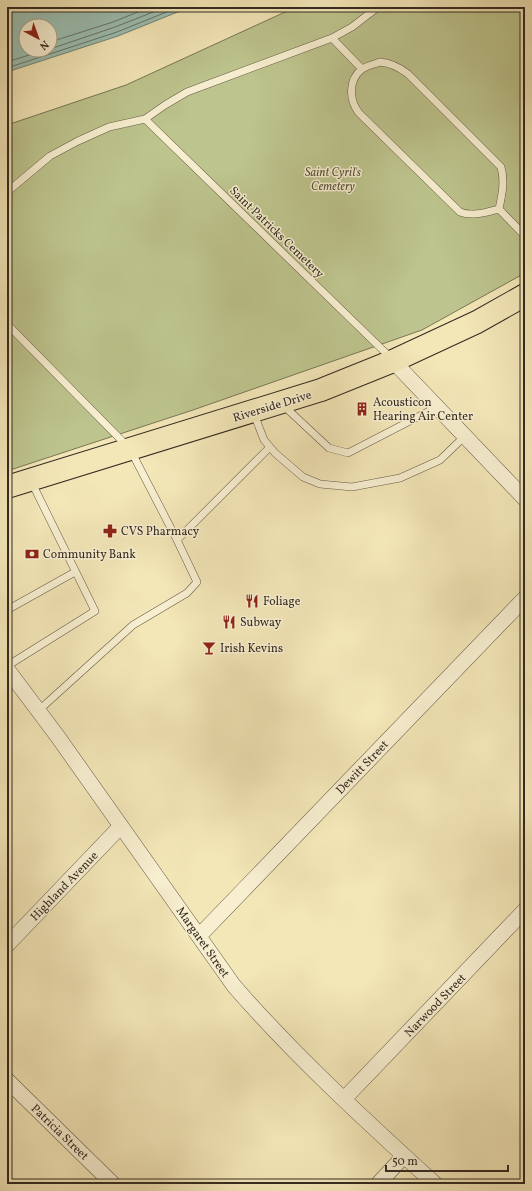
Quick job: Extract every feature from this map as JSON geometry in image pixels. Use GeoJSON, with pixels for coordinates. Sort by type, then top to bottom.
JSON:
{"type":"FeatureCollection","features":[{"type":"Feature","properties":{"kind":"main road","name":"Riverside Drive"},"geometry":{"type":"LineString","coordinates":[[7,487],[321,390],[393,361],[477,322],[525,295]]}},
{"type":"Feature","properties":{"kind":"street"},"geometry":{"type":"LineString","coordinates":[[393,361],[525,498]]}},
{"type":"Feature","properties":{"kind":"street","name":"Dewitt Street"},"geometry":{"type":"LineString","coordinates":[[199,936],[525,598]]}},
{"type":"Feature","properties":{"kind":"street","name":"Margaret Street"},"geometry":{"type":"LineString","coordinates":[[7,667],[234,986],[265,1022],[344,1100],[435,1184]]}},
{"type":"Feature","properties":{"kind":"street","name":"Highland Avenue"},"geometry":{"type":"LineString","coordinates":[[7,945],[120,826]]}},
{"type":"Feature","properties":{"kind":"street","name":"Narwood Street"},"geometry":{"type":"LineString","coordinates":[[344,1100],[525,910]]}},
{"type":"Feature","properties":{"kind":"street","name":"Patricia Street"},"geometry":{"type":"LineString","coordinates":[[7,1080],[113,1184]]}},
{"type":"Feature","properties":{"kind":"street"},"geometry":{"type":"LineString","coordinates":[[378,1184],[404,1156]]}},
{"type":"Feature","properties":{"kind":"lane"},"geometry":{"type":"LineString","coordinates":[[7,192],[50,156],[72,144],[109,127],[145,119],[187,92],[332,38],[352,27],[378,7]]}},
{"type":"Feature","properties":{"kind":"lane"},"geometry":{"type":"LineString","coordinates":[[332,38],[362,69]]}},
{"type":"Feature","properties":{"kind":"lane"},"geometry":{"type":"LineString","coordinates":[[500,209],[466,215],[460,212],[359,113],[354,107],[350,91],[354,78],[362,69],[380,62],[389,63],[400,68],[408,74],[501,167],[503,184],[500,209],[525,236]]}},
{"type":"Feature","properties":{"kind":"lane","name":"Saint Patricks Cemetery"},"geometry":{"type":"LineString","coordinates":[[145,119],[393,361]]}},
{"type":"Feature","properties":{"kind":"lane"},"geometry":{"type":"LineString","coordinates":[[7,324],[130,449],[197,582],[187,594],[133,626],[38,711]]}},
{"type":"Feature","properties":{"kind":"lane"},"geometry":{"type":"LineString","coordinates":[[281,403],[330,448],[348,453],[437,407]]}},
{"type":"Feature","properties":{"kind":"lane"},"geometry":{"type":"LineString","coordinates":[[253,411],[264,440],[275,453],[302,477],[320,484],[352,487],[400,478],[440,460],[465,436]]}},
{"type":"Feature","properties":{"kind":"lane"},"geometry":{"type":"LineString","coordinates":[[177,540],[270,447]]}},
{"type":"Feature","properties":{"kind":"lane"},"geometry":{"type":"LineString","coordinates":[[7,667],[95,611],[30,480]]}},
{"type":"Feature","properties":{"kind":"lane"},"geometry":{"type":"LineString","coordinates":[[7,610],[75,572]]}},
{"type":"Feature","properties":{"kind":"green space","name":"Saint Cyril's Cemetery"},"geometry":{"type":"Polygon","coordinates":[[[296,7],[525,7],[525,273],[422,330],[193,410],[7,471],[7,125],[126,85],[296,7]]]}},
{"type":"Feature","properties":{"kind":"water"},"geometry":{"type":"Polygon","coordinates":[[[7,7],[190,7],[118,36],[58,55],[58,18],[18,18],[18,58],[50,58],[7,72],[7,7]]]}},
{"type":"Feature","properties":{"kind":"place","name":"Acousticon Hearing Air Center"},"geometry":{"type":"Point","coordinates":[362,409]}},
{"type":"Feature","properties":{"kind":"place","name":"CVS Pharmacy"},"geometry":{"type":"Point","coordinates":[110,531]}},
{"type":"Feature","properties":{"kind":"place","name":"Community Bank"},"geometry":{"type":"Point","coordinates":[32,554]}},
{"type":"Feature","properties":{"kind":"place","name":"Foliage"},"geometry":{"type":"Point","coordinates":[252,601]}},
{"type":"Feature","properties":{"kind":"place","name":"Subway"},"geometry":{"type":"Point","coordinates":[229,622]}},
{"type":"Feature","properties":{"kind":"place","name":"Irish Kevins"},"geometry":{"type":"Point","coordinates":[209,648]}}]}
